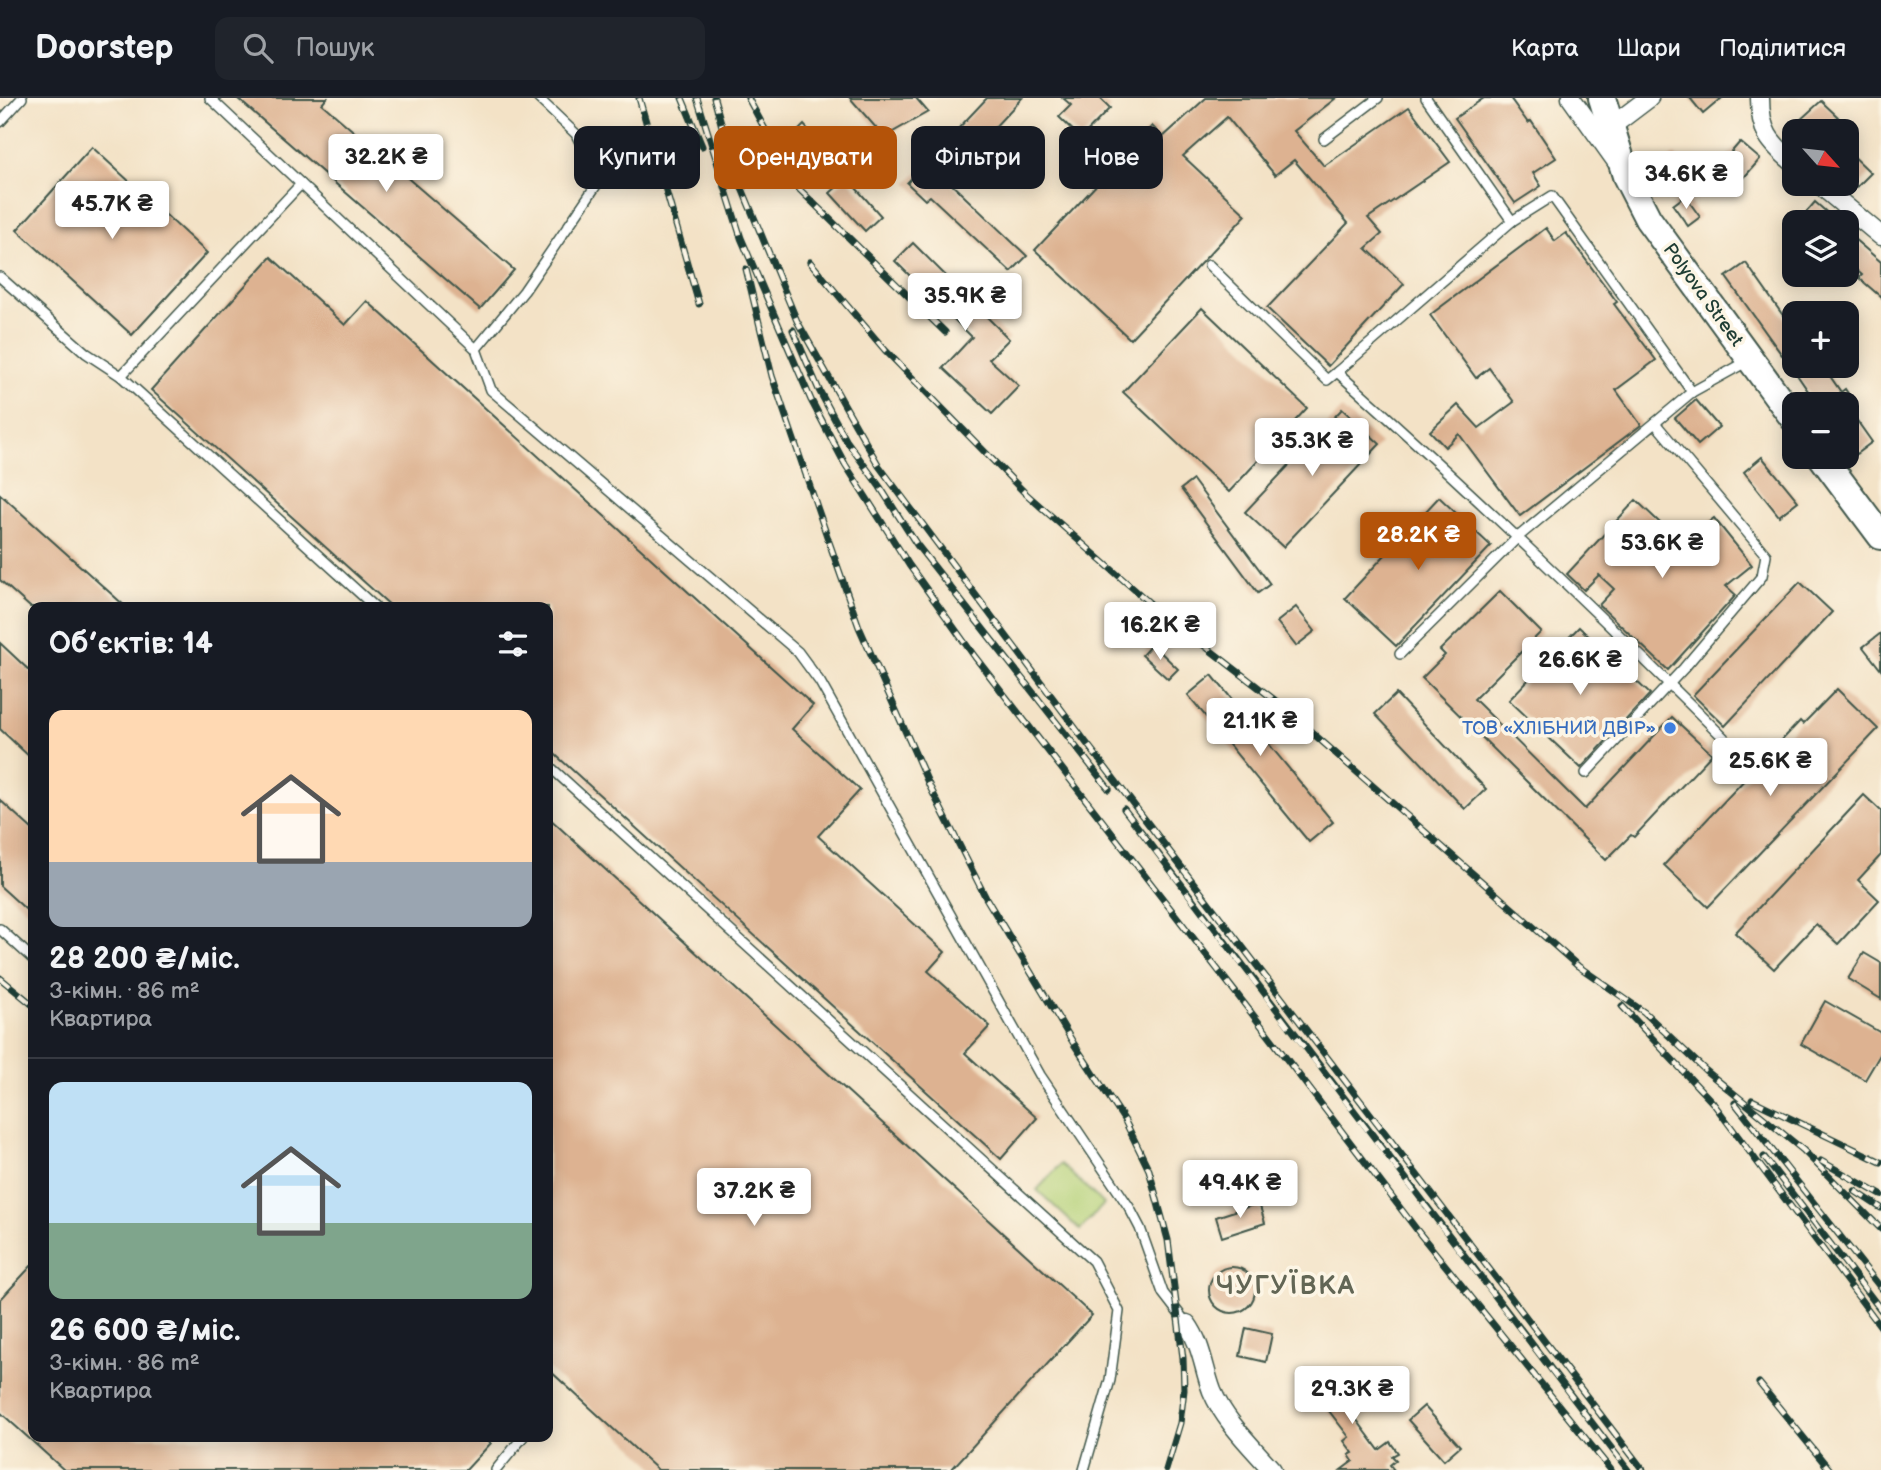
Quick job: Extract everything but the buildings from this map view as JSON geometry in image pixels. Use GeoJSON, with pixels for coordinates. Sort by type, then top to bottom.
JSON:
{"type":"FeatureCollection","features":[{"type":"Feature","properties":{"kind":"main road"},"geometry":{"type":"LineString","coordinates":[[1602,98],[1626,176]]}},
{"type":"Feature","properties":{"kind":"main road","name":"Polyova Street"},"geometry":{"type":"LineString","coordinates":[[1626,176],[1648,219],[1782,403]]}},
{"type":"Feature","properties":{"kind":"main road"},"geometry":{"type":"LineString","coordinates":[[1831,469],[1881,536]]}},
{"type":"Feature","properties":{"kind":"street","name":"Polyova Street"},"geometry":{"type":"LineString","coordinates":[[1571,98],[1626,176]]}},
{"type":"Feature","properties":{"kind":"street"},"geometry":{"type":"LineString","coordinates":[[1612,126],[1649,98]]}},
{"type":"Feature","properties":{"kind":"street"},"geometry":{"type":"LineString","coordinates":[[1760,98],[1763,129],[1782,152]]}},
{"type":"Feature","properties":{"kind":"street"},"geometry":{"type":"LineString","coordinates":[[1833,196],[1881,236]]}},
{"type":"Feature","properties":{"kind":"street"},"geometry":{"type":"LineString","coordinates":[[1187,1324],[1200,1346],[1216,1399],[1272,1470]]}},
{"type":"Feature","properties":{"kind":"lane"},"geometry":{"type":"LineString","coordinates":[[0,122],[22,98]]}},
{"type":"Feature","properties":{"kind":"lane"},"geometry":{"type":"LineString","coordinates":[[210,98],[476,348],[491,390],[785,639],[810,667],[1041,1075],[1129,1207],[1140,1228],[1159,1285],[1170,1304],[1187,1324]]}},
{"type":"Feature","properties":{"kind":"lane"},"geometry":{"type":"LineString","coordinates":[[476,348],[523,291],[599,181],[576,134],[538,98]]}},
{"type":"Feature","properties":{"kind":"lane"},"geometry":{"type":"LineString","coordinates":[[1324,139],[1378,98]]}},
{"type":"Feature","properties":{"kind":"lane"},"geometry":{"type":"LineString","coordinates":[[1426,98],[1512,221]]}},
{"type":"Feature","properties":{"kind":"lane"},"geometry":{"type":"LineString","coordinates":[[121,376],[301,184]]}},
{"type":"Feature","properties":{"kind":"lane"},"geometry":{"type":"LineString","coordinates":[[1209,265],[1327,380],[1512,221],[1552,196],[1692,392]]}},
{"type":"Feature","properties":{"kind":"lane"},"geometry":{"type":"LineString","coordinates":[[0,277],[86,352],[121,376],[370,602]]}},
{"type":"Feature","properties":{"kind":"lane"},"geometry":{"type":"LineString","coordinates":[[1401,654],[1518,537],[1692,392],[1750,360]]}},
{"type":"Feature","properties":{"kind":"lane"},"geometry":{"type":"LineString","coordinates":[[1337,372],[1518,537],[1724,738]]}},
{"type":"Feature","properties":{"kind":"lane"},"geometry":{"type":"LineString","coordinates":[[1586,773],[1669,684],[1762,576],[1766,555],[1655,423]]}},
{"type":"Feature","properties":{"kind":"lane"},"geometry":{"type":"LineString","coordinates":[[553,770],[1093,1261],[1119,1311],[1110,1380],[1084,1470]]}},
{"type":"Feature","properties":{"kind":"lane"},"geometry":{"type":"LineString","coordinates":[[0,929],[28,954]]}},
{"type":"Feature","properties":{"kind":"lane"},"geometry":{"type":"LineString","coordinates":[[496,1470],[519,1442]]}},
{"type":"Feature","properties":{"kind":"green space"},"geometry":{"type":"Polygon","coordinates":[[[1061,1164],[1104,1204],[1080,1230],[1037,1190],[1061,1164]]]}},
{"type":"Feature","properties":{"kind":"railway"},"geometry":{"type":"LineString","coordinates":[[639,98],[699,304]]}},
{"type":"Feature","properties":{"kind":"railway"},"geometry":{"type":"LineString","coordinates":[[682,98],[702,146]]}},
{"type":"Feature","properties":{"kind":"railway"},"geometry":{"type":"LineString","coordinates":[[697,98],[741,238],[811,400],[845,464],[909,565],[975,657],[1420,1234],[1611,1470]]}},
{"type":"Feature","properties":{"kind":"railway"},"geometry":{"type":"LineString","coordinates":[[714,98],[734,169],[797,321],[879,466],[1088,745],[1643,1470]]}},
{"type":"Feature","properties":{"kind":"railway"},"geometry":{"type":"LineString","coordinates":[[748,98],[796,186],[945,332]]}},
{"type":"Feature","properties":{"kind":"railway"},"geometry":{"type":"LineString","coordinates":[[810,262],[885,350],[1024,492],[1153,606],[1276,701],[1578,966],[1644,1012],[1705,1070],[1803,1150],[1881,1229]]}},
{"type":"Feature","properties":{"kind":"railway"},"geometry":{"type":"LineString","coordinates":[[746,269],[772,376],[859,627],[930,787],[986,898],[1074,1044],[1125,1121],[1149,1170],[1168,1240],[1183,1358],[1184,1390],[1180,1423],[1166,1470]]}},
{"type":"Feature","properties":{"kind":"railway"},"geometry":{"type":"LineString","coordinates":[[793,330],[819,390],[846,440],[917,545],[1109,789]]}},
{"type":"Feature","properties":{"kind":"railway"},"geometry":{"type":"LineString","coordinates":[[1124,809],[1628,1470]]}},
{"type":"Feature","properties":{"kind":"railway"},"geometry":{"type":"LineString","coordinates":[[0,978],[28,1001]]}},
{"type":"Feature","properties":{"kind":"railway"},"geometry":{"type":"LineString","coordinates":[[1622,1006],[1713,1103],[1881,1327]]}},
{"type":"Feature","properties":{"kind":"railway"},"geometry":{"type":"LineString","coordinates":[[1752,1100],[1881,1162]]}},
{"type":"Feature","properties":{"kind":"railway"},"geometry":{"type":"LineString","coordinates":[[1735,1103],[1881,1288]]}},
{"type":"Feature","properties":{"kind":"railway"},"geometry":{"type":"LineString","coordinates":[[1764,1157],[1881,1310]]}},
{"type":"Feature","properties":{"kind":"railway"},"geometry":{"type":"LineString","coordinates":[[1821,1161],[1881,1195]]}},
{"type":"Feature","properties":{"kind":"railway"},"geometry":{"type":"LineString","coordinates":[[1855,1191],[1881,1208]]}},
{"type":"Feature","properties":{"kind":"railway"},"geometry":{"type":"LineString","coordinates":[[1759,1383],[1830,1470]]}},
{"type":"Feature","properties":{"kind":"place","name":"ТОВ «ХЛІБНИЙ ДВІР»"},"geometry":{"type":"Point","coordinates":[1670,728]}},
{"type":"Feature","properties":{"kind":"district","name":"ЧУГУЇВКА"},"geometry":{"type":"Point","coordinates":[1286,1286]}}]}
